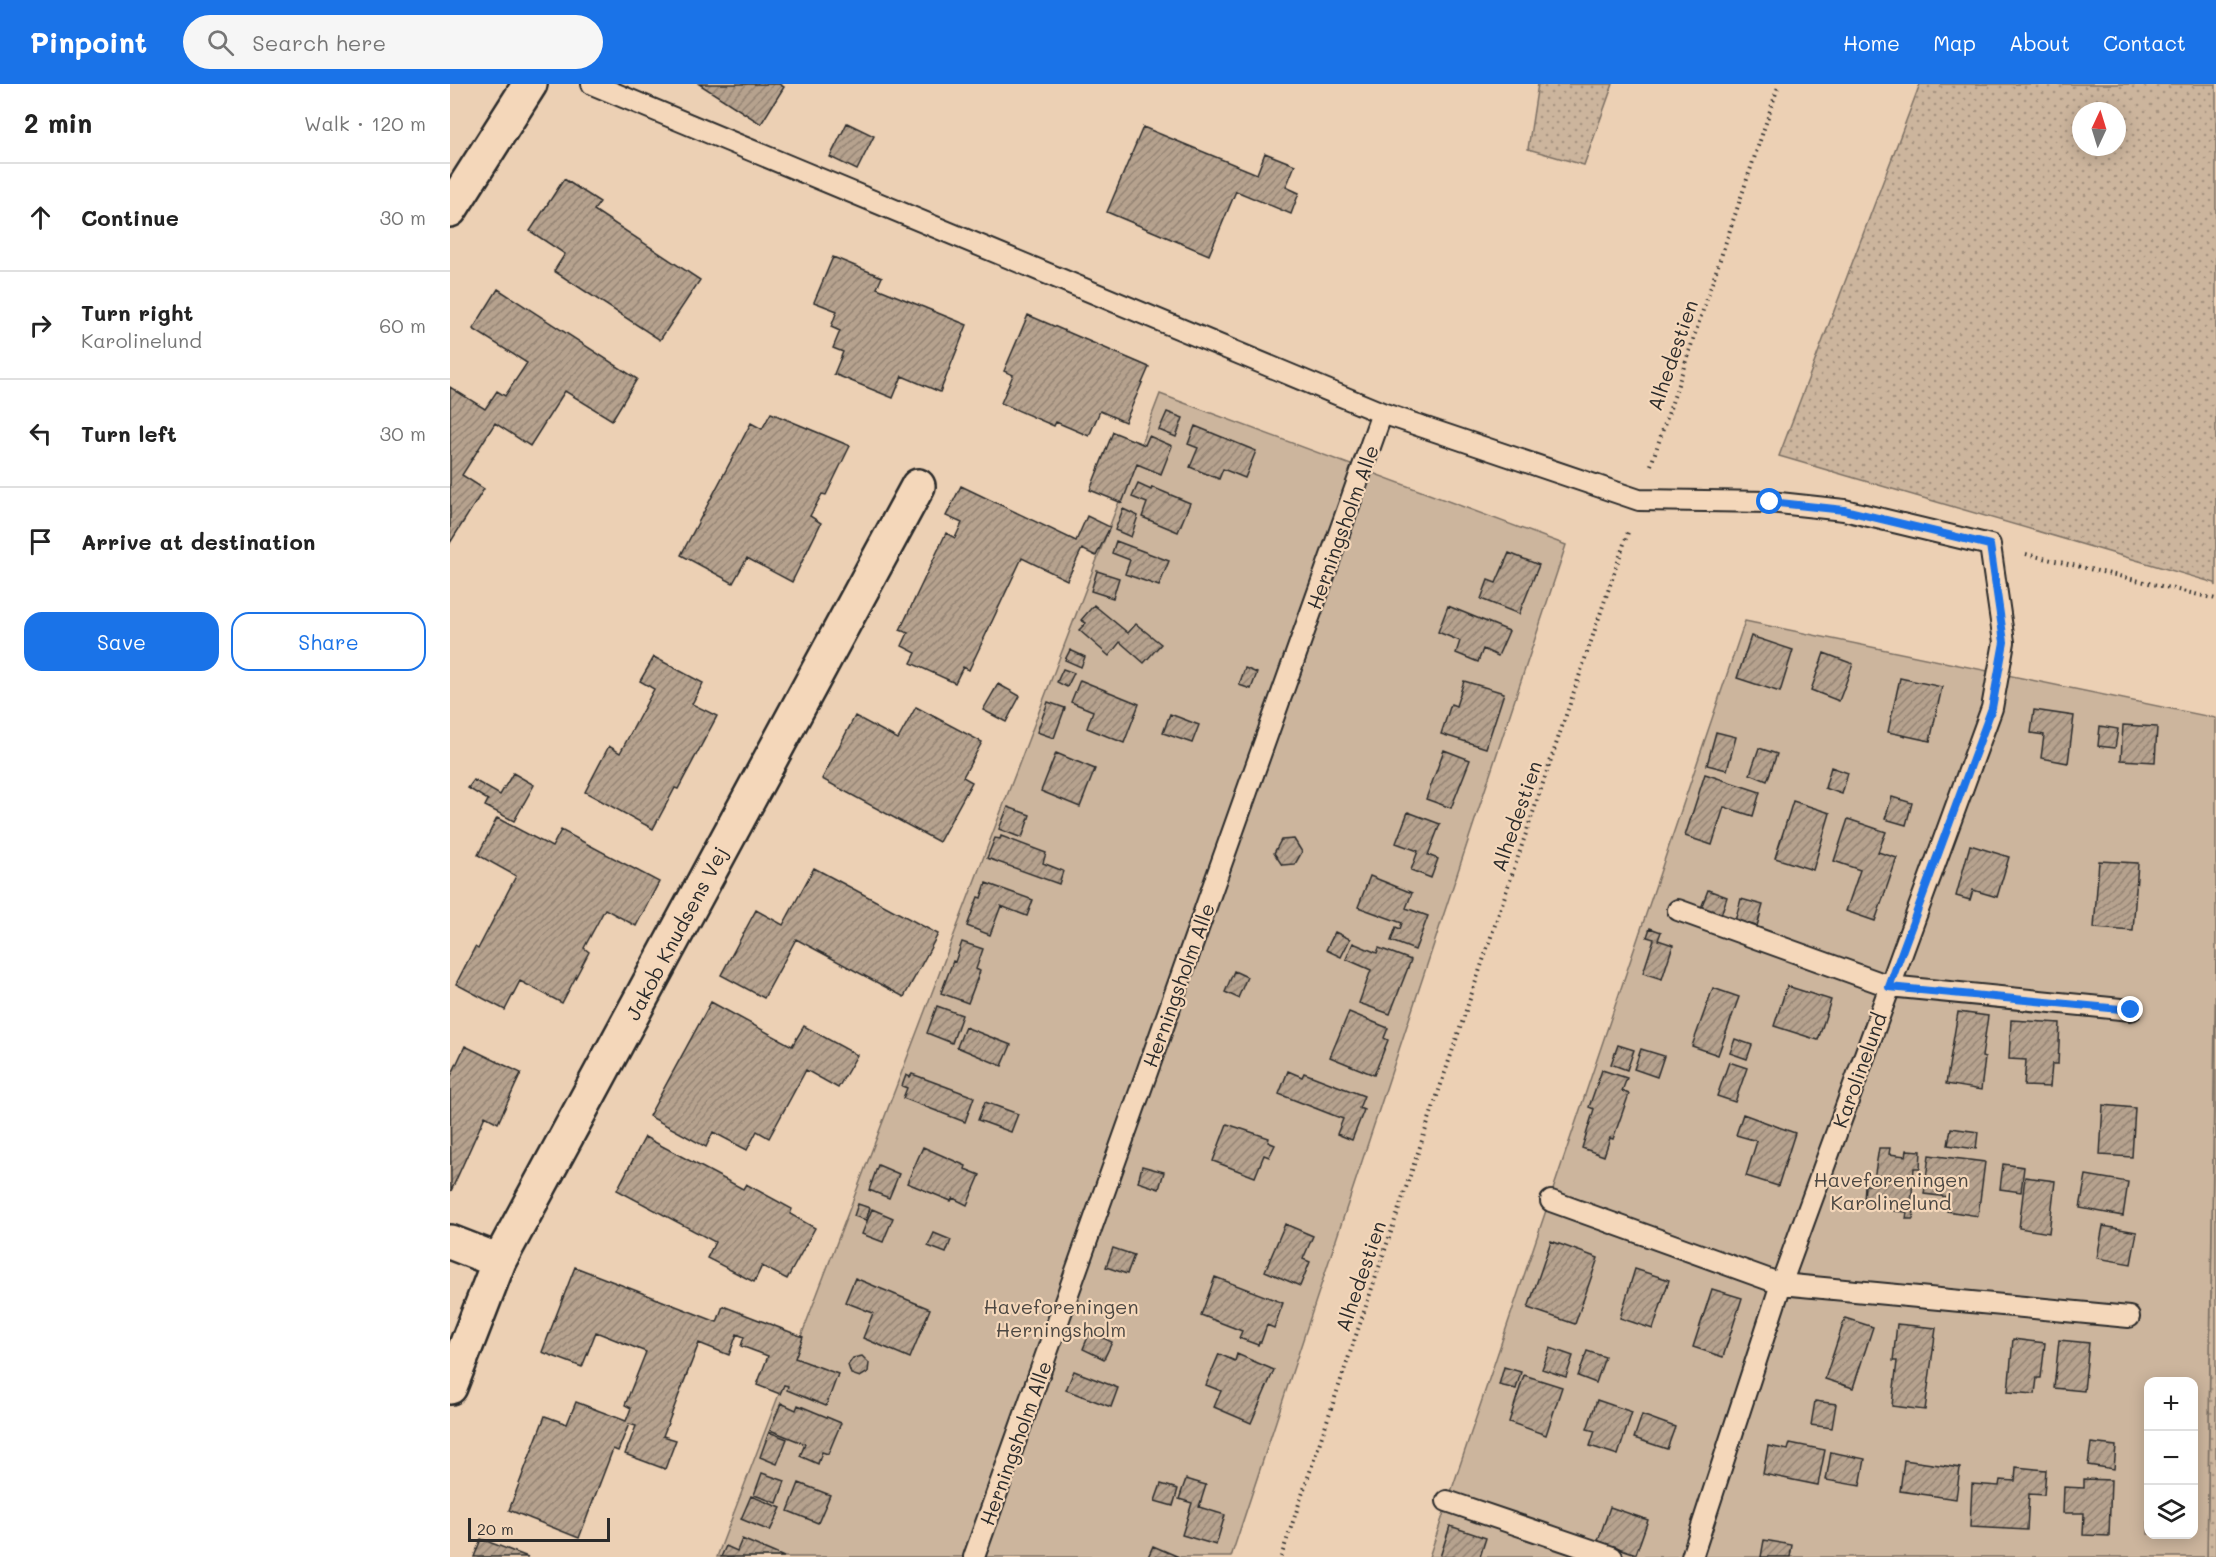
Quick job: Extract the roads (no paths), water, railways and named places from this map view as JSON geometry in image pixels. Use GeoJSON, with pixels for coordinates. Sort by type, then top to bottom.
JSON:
{"type":"FeatureCollection","features":[{"type":"Feature","properties":{"kind":"street"},"geometry":{"type":"LineString","coordinates":[[450,210],[530,84]]}},
{"type":"Feature","properties":{"kind":"street","name":"Jakob Knudsens Vej"},"geometry":{"type":"LineString","coordinates":[[450,1387],[499,1261],[918,486]]}},
{"type":"Feature","properties":{"kind":"street"},"geometry":{"type":"LineString","coordinates":[[450,1242],[499,1261]]}},
{"type":"Feature","properties":{"kind":"lane"},"geometry":{"type":"LineString","coordinates":[[592,84],[1382,413]]}},
{"type":"Feature","properties":{"kind":"lane","name":"Karolinelund"},"geometry":{"type":"LineString","coordinates":[[1382,413],[1639,500],[1770,502],[1844,510],[1990,545],[2004,642],[1992,708],[1781,1284],[1692,1557]]}},
{"type":"Feature","properties":{"kind":"lane","name":"Herningsholm Alle"},"geometry":{"type":"LineString","coordinates":[[974,1557],[1382,413]]}},
{"type":"Feature","properties":{"kind":"lane"},"geometry":{"type":"LineString","coordinates":[[1678,910],[1889,987],[2131,1010]]}},
{"type":"Feature","properties":{"kind":"lane"},"geometry":{"type":"LineString","coordinates":[[1551,1201],[1781,1284],[2129,1317]]}},
{"type":"Feature","properties":{"kind":"lane"},"geometry":{"type":"LineString","coordinates":[[1447,1501],[1612,1557]]}},
{"type":"Feature","properties":{"kind":"park label","name":"Haveforeningen Karolinelund"},"geometry":{"type":"Point","coordinates":[1891,1190]}},
{"type":"Feature","properties":{"kind":"park label","name":"Haveforeningen Herningsholm"},"geometry":{"type":"Point","coordinates":[1061,1318]}}]}
